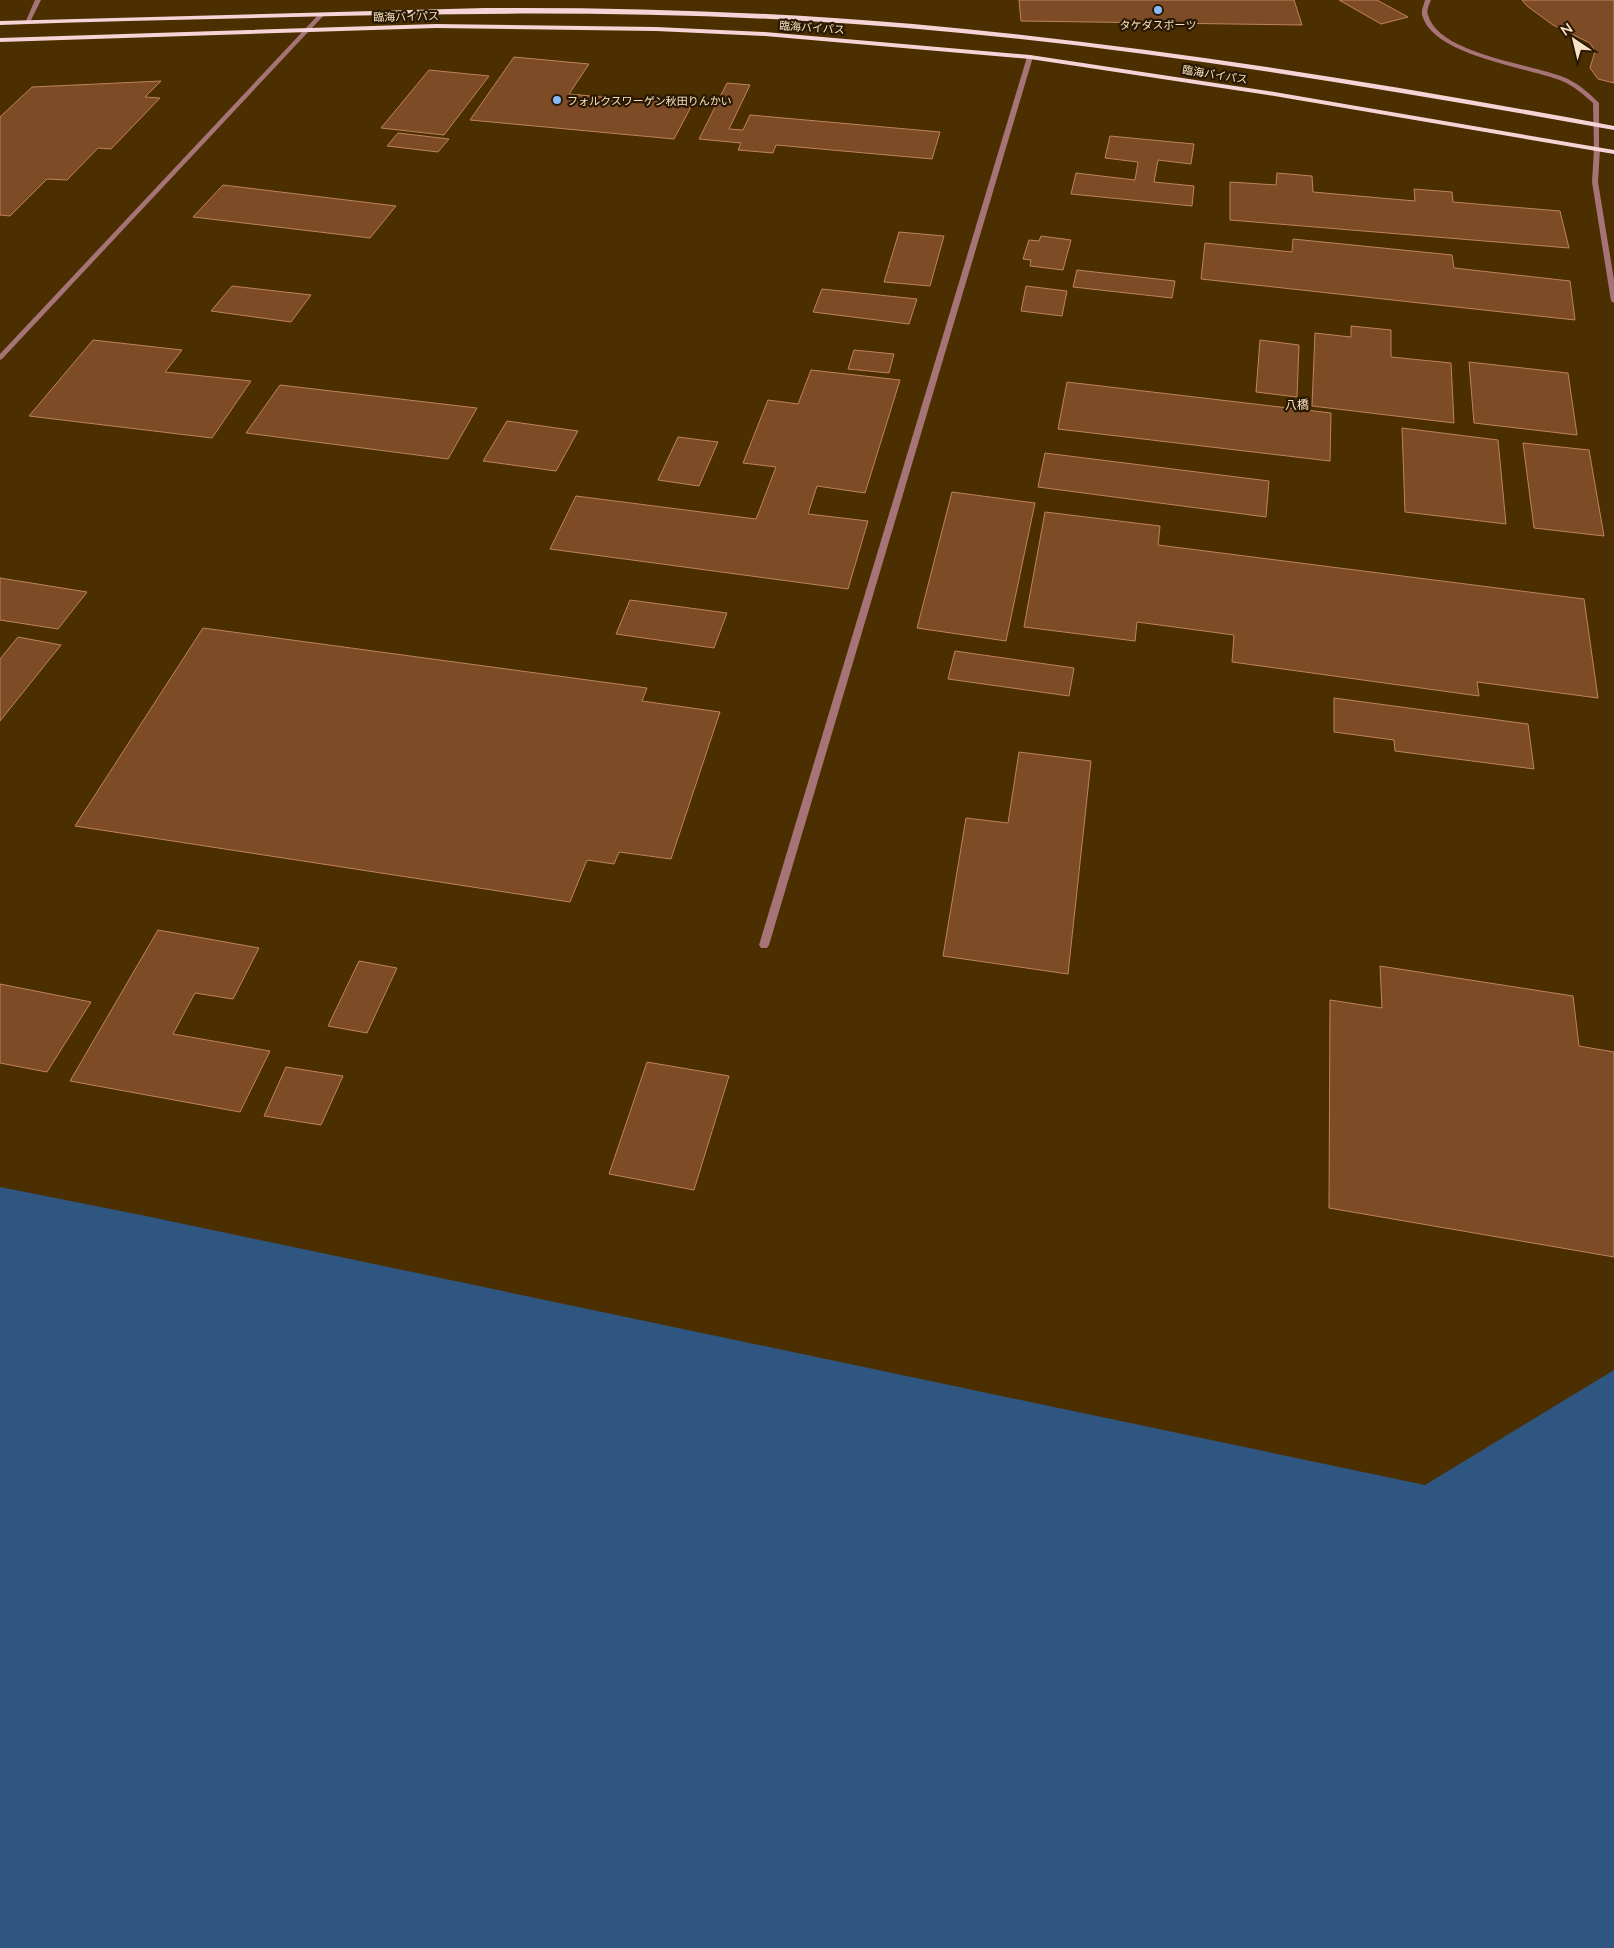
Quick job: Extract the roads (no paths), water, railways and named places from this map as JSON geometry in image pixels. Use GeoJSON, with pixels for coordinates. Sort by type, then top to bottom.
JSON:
{"type":"FeatureCollection","features":[{"type":"Feature","properties":{"kind":"highway","name":"臨海バイパス"},"geometry":{"type":"LineString","coordinates":[[0,23],[479,10],[678,12],[811,20],[1043,39],[1230,63],[1614,128]]}},
{"type":"Feature","properties":{"kind":"highway","name":"臨海バイパス"},"geometry":{"type":"LineString","coordinates":[[0,40],[436,26],[656,29],[888,44],[1030,57],[1268,93],[1614,152]]}},
{"type":"Feature","properties":{"kind":"street"},"geometry":{"type":"LineString","coordinates":[[27,22],[38,0]]}},
{"type":"Feature","properties":{"kind":"street"},"geometry":{"type":"LineString","coordinates":[[1428,0],[1424,13],[1428,23],[1454,44],[1480,56],[1564,80],[1581,89],[1596,103],[1598,149],[1595,182],[1614,301]]}},
{"type":"Feature","properties":{"kind":"street"},"geometry":{"type":"LineString","coordinates":[[0,358],[322,14]]}},
{"type":"Feature","properties":{"kind":"street"},"geometry":{"type":"LineString","coordinates":[[764,945],[1030,57]]}},
{"type":"Feature","properties":{"kind":"water"},"geometry":{"type":"Polygon","coordinates":[[[0,1187],[1425,1485],[1614,1370],[1614,1948],[0,1948],[0,1187]]]}},
{"type":"Feature","properties":{"kind":"place","name":"タケダスポーツ"},"geometry":{"type":"Point","coordinates":[1158,10]}},
{"type":"Feature","properties":{"kind":"place","name":"フォルクスワーゲン秋田りんかい"},"geometry":{"type":"Point","coordinates":[557,100]}},
{"type":"Feature","properties":{"kind":"district","name":"八橋"},"geometry":{"type":"Point","coordinates":[1297,404]}}]}
